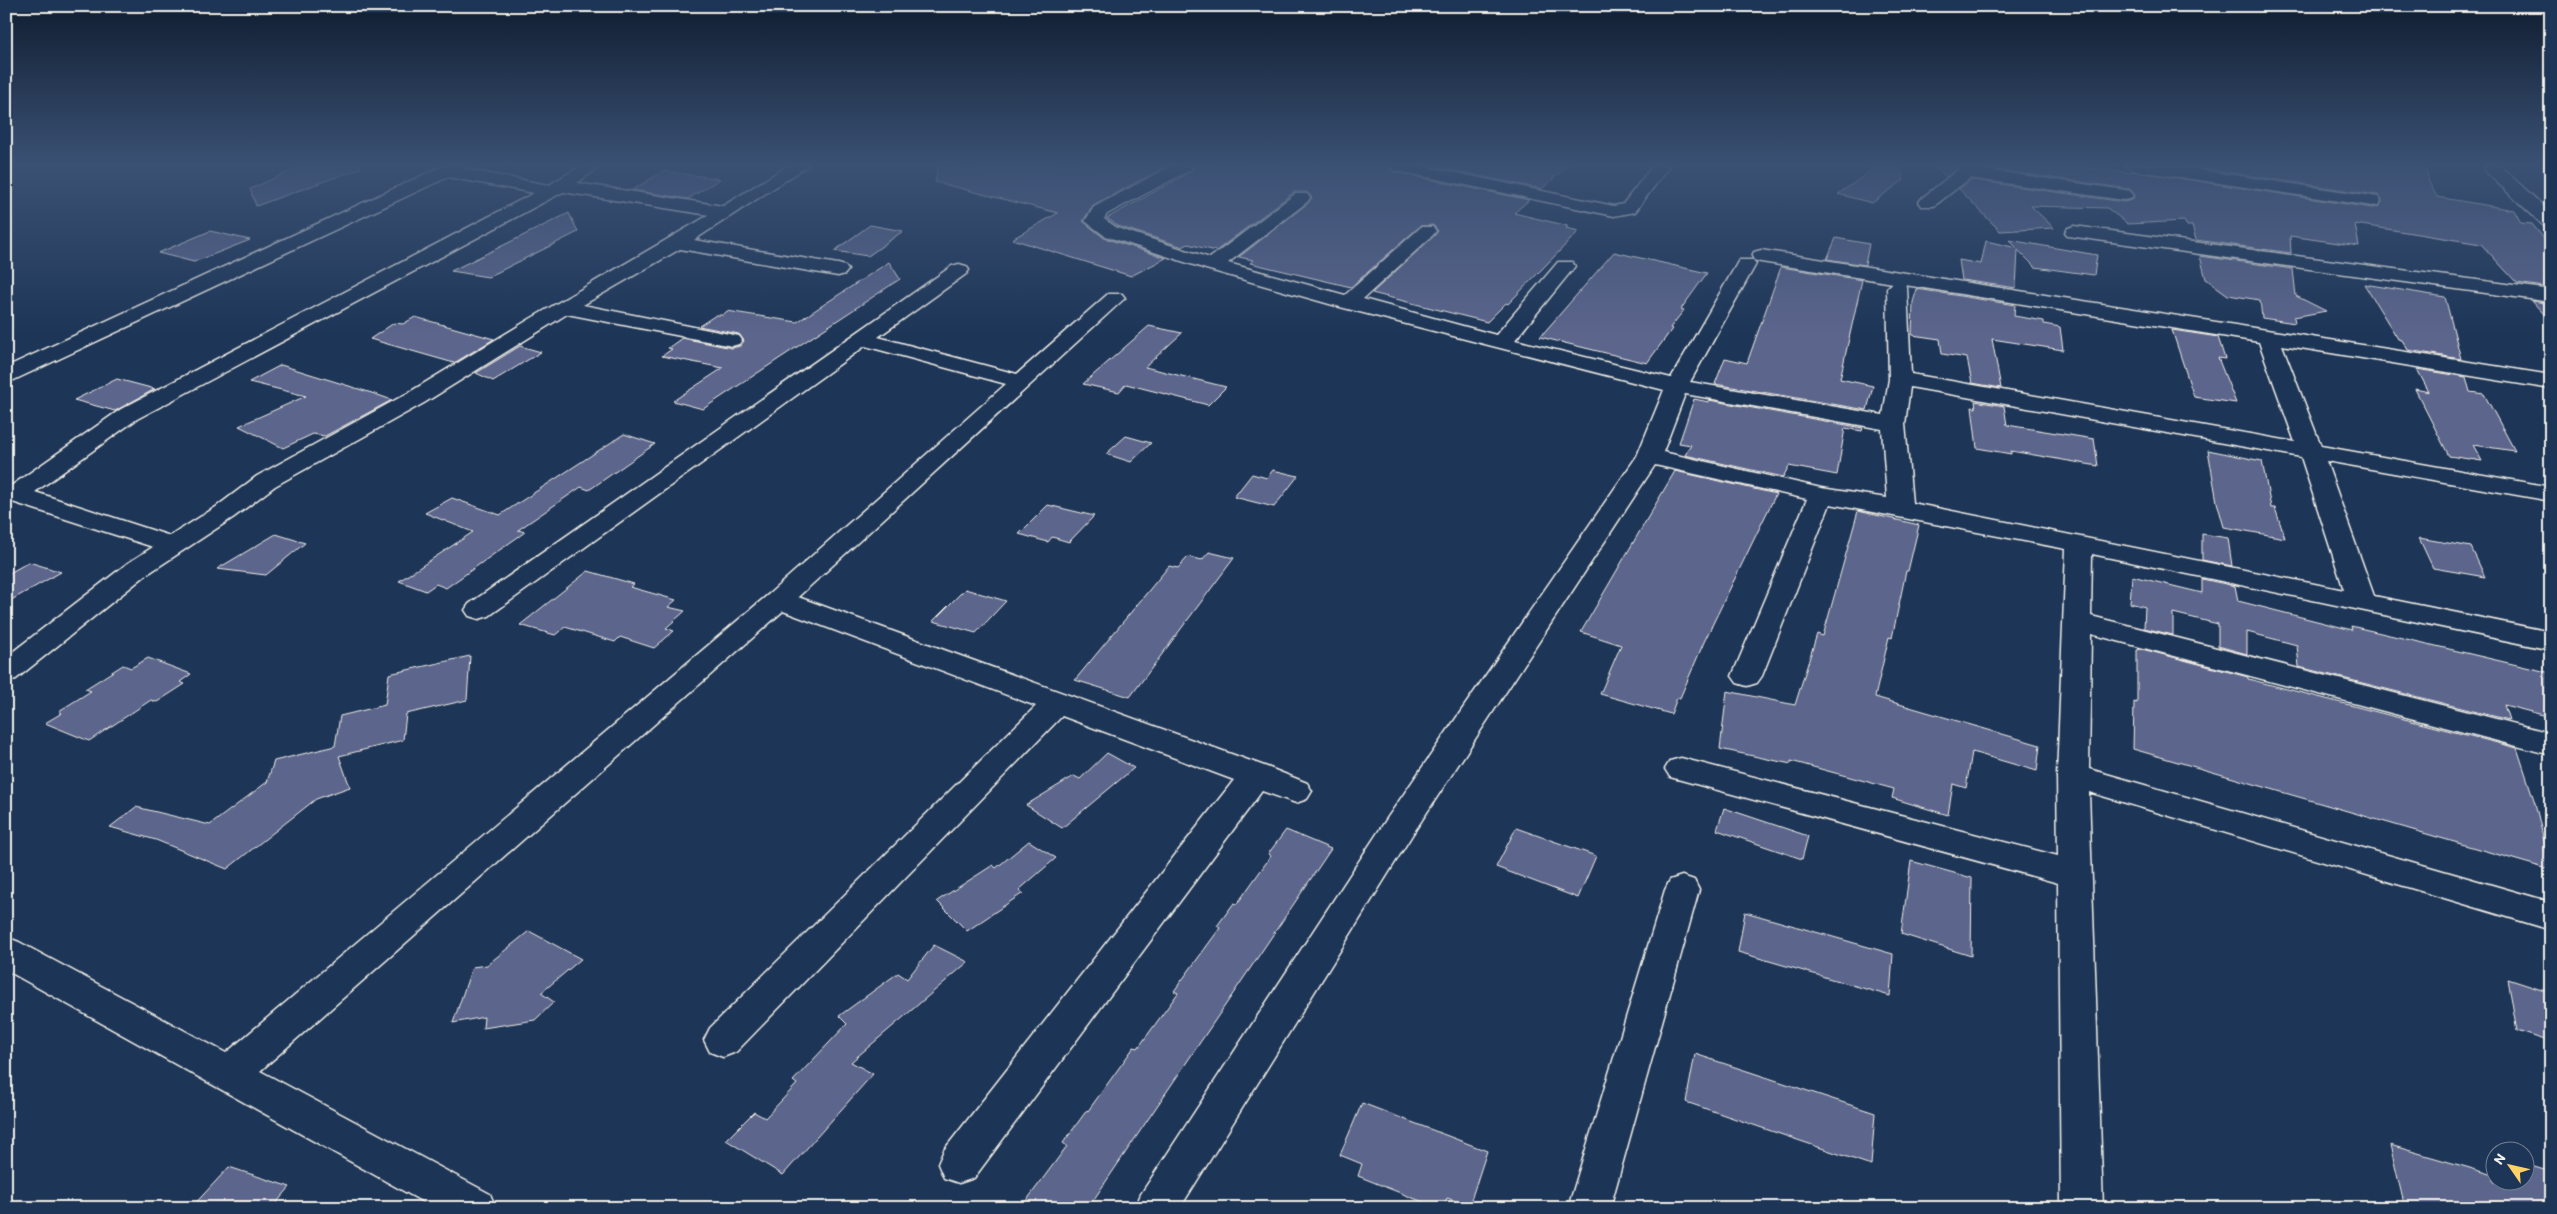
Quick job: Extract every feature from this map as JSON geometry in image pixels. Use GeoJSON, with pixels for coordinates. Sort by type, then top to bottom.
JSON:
{"type":"FeatureCollection","features":[{"type":"Feature","properties":{"kind":"street"},"geometry":{"type":"LineString","coordinates":[[6,375],[336,222]]}},
{"type":"Feature","properties":{"kind":"street"},"geometry":{"type":"LineString","coordinates":[[11,493],[129,414],[492,222]]}},
{"type":"Feature","properties":{"kind":"street"},"geometry":{"type":"LineString","coordinates":[[6,672],[137,568],[225,512],[266,481],[416,398],[538,322],[566,308],[677,243],[709,222]]}},
{"type":"Feature","properties":{"kind":"street"},"geometry":{"type":"LineString","coordinates":[[1095,222],[1111,232],[1213,264],[1347,303],[1502,344],[1677,386],[1893,424]]}},
{"type":"Feature","properties":{"kind":"street"},"geometry":{"type":"LineString","coordinates":[[1213,264],[1269,222]]}},
{"type":"Feature","properties":{"kind":"street"},"geometry":{"type":"LineString","coordinates":[[1347,303],[1427,231]]}},
{"type":"Feature","properties":{"kind":"street"},"geometry":{"type":"LineString","coordinates":[[2074,232],[2551,296]]}},
{"type":"Feature","properties":{"kind":"street"},"geometry":{"type":"LineString","coordinates":[[677,243],[838,270]]}},
{"type":"Feature","properties":{"kind":"street"},"geometry":{"type":"LineString","coordinates":[[1156,1208],[1400,826],[1649,456],[1677,386],[1753,260],[2268,337],[2551,382]]}},
{"type":"Feature","properties":{"kind":"street"},"geometry":{"type":"LineString","coordinates":[[1502,344],[1565,266]]}},
{"type":"Feature","properties":{"kind":"street"},"geometry":{"type":"LineString","coordinates":[[479,610],[959,270]]}},
{"type":"Feature","properties":{"kind":"street"},"geometry":{"type":"LineString","coordinates":[[1898,288],[1900,379],[1893,424],[1900,508]]}},
{"type":"Feature","properties":{"kind":"street"},"geometry":{"type":"LineString","coordinates":[[230,1074],[779,600],[1115,298]]}},
{"type":"Feature","properties":{"kind":"street"},"geometry":{"type":"LineString","coordinates":[[566,308],[732,340]]}},
{"type":"Feature","properties":{"kind":"street"},"geometry":{"type":"LineString","coordinates":[[2268,337],[2311,452],[2362,602]]}},
{"type":"Feature","properties":{"kind":"street"},"geometry":{"type":"LineString","coordinates":[[861,339],[1022,382]]}},
{"type":"Feature","properties":{"kind":"street"},"geometry":{"type":"LineString","coordinates":[[1900,379],[2551,494]]}},
{"type":"Feature","properties":{"kind":"street"},"geometry":{"type":"LineString","coordinates":[[1649,456],[1821,495],[1900,508],[2551,641]]}},
{"type":"Feature","properties":{"kind":"street"},"geometry":{"type":"LineString","coordinates":[[11,493],[172,545]]}},
{"type":"Feature","properties":{"kind":"street"},"geometry":{"type":"LineString","coordinates":[[1747,676],[1821,495]]}},
{"type":"Feature","properties":{"kind":"street"},"geometry":{"type":"LineString","coordinates":[[2079,544],[2073,776],[2082,1208]]}},
{"type":"Feature","properties":{"kind":"street"},"geometry":{"type":"LineString","coordinates":[[779,600],[1256,774],[1296,791]]}},
{"type":"Feature","properties":{"kind":"street"},"geometry":{"type":"LineString","coordinates":[[2076,621],[2551,744]]}},
{"type":"Feature","properties":{"kind":"street"},"geometry":{"type":"LineString","coordinates":[[723,1040],[1058,702]]}},
{"type":"Feature","properties":{"kind":"street"},"geometry":{"type":"LineString","coordinates":[[1681,769],[2075,874]]}},
{"type":"Feature","properties":{"kind":"street"},"geometry":{"type":"LineString","coordinates":[[959,1164],[1256,774]]}},
{"type":"Feature","properties":{"kind":"street"},"geometry":{"type":"LineString","coordinates":[[2073,776],[2551,916]]}},
{"type":"Feature","properties":{"kind":"street"},"geometry":{"type":"LineString","coordinates":[[1589,1208],[1682,890]]}},
{"type":"Feature","properties":{"kind":"street"},"geometry":{"type":"LineString","coordinates":[[6,952],[476,1208]]}},
{"type":"Feature","properties":{"kind":"building"},"geometry":{"type":"Polygon","coordinates":[[[551,222],[573,222],[578,232],[488,277],[451,271],[551,222]]]}},
{"type":"Feature","properties":{"kind":"building"},"geometry":{"type":"Polygon","coordinates":[[[1043,222],[1084,222],[1104,238],[1166,258],[1131,276],[1012,239],[1043,222]]]}},
{"type":"Feature","properties":{"kind":"building"},"geometry":{"type":"Polygon","coordinates":[[[1112,222],[1255,222],[1216,251],[1188,244],[1183,247],[1118,226],[1112,222]]]}},
{"type":"Feature","properties":{"kind":"building"},"geometry":{"type":"Polygon","coordinates":[[[1284,222],[1550,222],[1579,231],[1508,304],[1506,303],[1487,322],[1372,293],[1434,236],[1438,231],[1433,225],[1420,226],[1351,287],[1250,263],[1253,260],[1239,257],[1284,222]]]}},
{"type":"Feature","properties":{"kind":"building"},"geometry":{"type":"Polygon","coordinates":[[[1991,222],[2047,222],[2054,228],[2000,231],[1991,222]]]}},
{"type":"Feature","properties":{"kind":"building"},"geometry":{"type":"Polygon","coordinates":[[[2125,222],[2172,222],[2128,224],[2125,222]]]}},
{"type":"Feature","properties":{"kind":"building"},"geometry":{"type":"Polygon","coordinates":[[[2184,222],[2520,222],[2532,224],[2551,247],[2551,288],[2517,283],[2481,244],[2355,224],[2359,246],[2290,236],[2291,253],[2196,240],[2192,226],[2187,226],[2184,222]]]}},
{"type":"Feature","properties":{"kind":"building"},"geometry":{"type":"Polygon","coordinates":[[[870,225],[903,231],[868,256],[834,251],[870,225]]]}},
{"type":"Feature","properties":{"kind":"building"},"geometry":{"type":"Polygon","coordinates":[[[210,231],[250,240],[194,262],[158,253],[210,231]]]}},
{"type":"Feature","properties":{"kind":"building"},"geometry":{"type":"Polygon","coordinates":[[[1836,238],[1869,244],[1865,265],[1827,259],[1836,238]]]}},
{"type":"Feature","properties":{"kind":"building"},"geometry":{"type":"Polygon","coordinates":[[[2009,240],[2097,255],[2094,275],[2035,267],[2018,250],[2016,288],[1962,280],[1959,260],[1981,264],[1986,241],[2017,248],[2009,240]]]}},
{"type":"Feature","properties":{"kind":"building"},"geometry":{"type":"Polygon","coordinates":[[[1614,252],[1707,273],[1681,309],[1684,310],[1670,328],[1672,329],[1647,363],[1540,337],[1614,252]]]}},
{"type":"Feature","properties":{"kind":"building"},"geometry":{"type":"Polygon","coordinates":[[[2200,256],[2293,269],[2296,296],[2326,311],[2294,317],[2295,323],[2262,318],[2260,300],[2228,295],[2206,279],[2200,256]]]}},
{"type":"Feature","properties":{"kind":"building"},"geometry":{"type":"Polygon","coordinates":[[[889,262],[900,279],[703,409],[673,401],[723,368],[662,356],[672,349],[668,348],[682,338],[732,348],[740,346],[744,341],[739,334],[699,326],[716,315],[723,315],[727,311],[797,322],[889,262]]]}},
{"type":"Feature","properties":{"kind":"building"},"geometry":{"type":"Polygon","coordinates":[[[1781,267],[1862,280],[1840,379],[1873,386],[1867,410],[1715,384],[1725,358],[1747,363],[1781,267]]]}},
{"type":"Feature","properties":{"kind":"building"},"geometry":{"type":"Polygon","coordinates":[[[2364,284],[2445,297],[2461,359],[2408,350],[2402,340],[2398,339],[2364,284]]]}},
{"type":"Feature","properties":{"kind":"building"},"geometry":{"type":"Polygon","coordinates":[[[1917,289],[2015,305],[2014,316],[2044,321],[2044,324],[2060,327],[2063,350],[1992,339],[2001,388],[1972,383],[1967,358],[1942,354],[1940,339],[1912,335],[1913,302],[1917,289]]]}},
{"type":"Feature","properties":{"kind":"building"},"geometry":{"type":"Polygon","coordinates":[[[2532,301],[2551,304],[2551,322],[2532,301]]]}},
{"type":"Feature","properties":{"kind":"building"},"geometry":{"type":"Polygon","coordinates":[[[415,317],[494,339],[454,363],[370,339],[394,323],[403,324],[415,317]]]}},
{"type":"Feature","properties":{"kind":"building"},"geometry":{"type":"Polygon","coordinates":[[[1149,326],[1182,333],[1145,367],[1226,387],[1208,405],[1126,384],[1119,392],[1083,384],[1149,326]]]}},
{"type":"Feature","properties":{"kind":"building"},"geometry":{"type":"Polygon","coordinates":[[[2172,330],[2218,337],[2225,359],[2218,358],[2236,403],[2194,397],[2172,330]]]}},
{"type":"Feature","properties":{"kind":"building"},"geometry":{"type":"Polygon","coordinates":[[[520,346],[541,352],[493,381],[476,373],[520,346]]]}},
{"type":"Feature","properties":{"kind":"building"},"geometry":{"type":"Polygon","coordinates":[[[281,365],[392,400],[325,436],[313,434],[283,448],[239,426],[306,396],[249,382],[281,365]]]}},
{"type":"Feature","properties":{"kind":"building"},"geometry":{"type":"Polygon","coordinates":[[[2417,369],[2466,377],[2470,392],[2484,394],[2515,451],[2473,445],[2482,461],[2449,456],[2415,389],[2429,392],[2417,369]]]}},
{"type":"Feature","properties":{"kind":"building"},"geometry":{"type":"Polygon","coordinates":[[[117,379],[155,389],[115,411],[74,400],[117,379]]]}},
{"type":"Feature","properties":{"kind":"building"},"geometry":{"type":"Polygon","coordinates":[[[1694,399],[1709,402],[1709,400],[1863,428],[1862,431],[1845,428],[1837,475],[1789,466],[1783,477],[1685,455],[1691,445],[1679,443],[1694,399]]]}},
{"type":"Feature","properties":{"kind":"building"},"geometry":{"type":"Polygon","coordinates":[[[1975,401],[2004,406],[2007,425],[2094,439],[2098,466],[2011,451],[2011,454],[1977,448],[1972,407],[1976,408],[1975,401]]]}},
{"type":"Feature","properties":{"kind":"building"},"geometry":{"type":"Polygon","coordinates":[[[624,434],[655,444],[589,490],[581,487],[518,530],[525,532],[446,588],[436,584],[426,591],[399,581],[473,532],[425,513],[452,498],[500,515],[624,434]]]}},
{"type":"Feature","properties":{"kind":"building"},"geometry":{"type":"Polygon","coordinates":[[[1126,436],[1151,443],[1131,462],[1106,454],[1126,436]]]}},
{"type":"Feature","properties":{"kind":"building"},"geometry":{"type":"Polygon","coordinates":[[[2208,450],[2262,461],[2271,508],[2275,508],[2285,538],[2224,527],[2217,502],[2208,450]]]}},
{"type":"Feature","properties":{"kind":"building"},"geometry":{"type":"Polygon","coordinates":[[[1273,470],[1298,476],[1274,507],[1234,497],[1252,474],[1267,478],[1273,470]]]}},
{"type":"Feature","properties":{"kind":"building"},"geometry":{"type":"Polygon","coordinates":[[[1675,471],[1776,494],[1671,714],[1600,694],[1621,645],[1581,632],[1675,471]]]}},
{"type":"Feature","properties":{"kind":"building"},"geometry":{"type":"Polygon","coordinates":[[[1048,505],[1094,516],[1069,542],[1052,537],[1048,542],[1019,534],[1048,505]]]}},
{"type":"Feature","properties":{"kind":"building"},"geometry":{"type":"Polygon","coordinates":[[[1858,511],[1919,525],[1908,571],[1906,571],[1892,638],[1889,637],[1875,697],[2040,745],[2037,771],[1972,752],[1966,788],[1953,784],[1948,815],[1892,798],[1894,789],[1791,761],[1791,764],[1720,749],[1727,691],[1795,705],[1817,634],[1823,636],[1858,511]]]}},
{"type":"Feature","properties":{"kind":"building"},"geometry":{"type":"Polygon","coordinates":[[[276,534],[305,543],[266,575],[217,569],[276,534]]]}},
{"type":"Feature","properties":{"kind":"building"},"geometry":{"type":"Polygon","coordinates":[[[2202,534],[2228,538],[2232,566],[2202,560],[2202,534]]]}},
{"type":"Feature","properties":{"kind":"building"},"geometry":{"type":"Polygon","coordinates":[[[2419,538],[2471,547],[2485,577],[2433,568],[2419,538]]]}},
{"type":"Feature","properties":{"kind":"building"},"geometry":{"type":"Polygon","coordinates":[[[1209,552],[1234,558],[1130,697],[1075,680],[1169,566],[1178,568],[1188,557],[1202,560],[1209,552]]]}},
{"type":"Feature","properties":{"kind":"building"},"geometry":{"type":"Polygon","coordinates":[[[29,562],[61,572],[6,603],[6,575],[29,562]]]}},
{"type":"Feature","properties":{"kind":"building"},"geometry":{"type":"Polygon","coordinates":[[[588,571],[634,584],[630,587],[676,600],[668,607],[685,611],[666,628],[674,631],[654,648],[620,637],[615,642],[565,627],[555,635],[520,625],[588,571]]]}},
{"type":"Feature","properties":{"kind":"building"},"geometry":{"type":"Polygon","coordinates":[[[2132,576],[2202,593],[2202,579],[2235,586],[2238,601],[2352,630],[2351,626],[2551,673],[2551,717],[2504,705],[2509,720],[2299,667],[2297,645],[2247,632],[2247,654],[2218,646],[2218,624],[2173,613],[2173,635],[2144,628],[2145,607],[2130,603],[2132,576]]]}},
{"type":"Feature","properties":{"kind":"building"},"geometry":{"type":"Polygon","coordinates":[[[965,589],[1006,601],[976,633],[933,621],[965,589]]]}},
{"type":"Feature","properties":{"kind":"building"},"geometry":{"type":"Polygon","coordinates":[[[2142,649],[2248,677],[2248,679],[2517,748],[2535,803],[2551,870],[2133,749],[2134,702],[2137,703],[2137,650],[2142,649]]]}},
{"type":"Feature","properties":{"kind":"building"},"geometry":{"type":"Polygon","coordinates":[[[470,656],[467,700],[406,714],[403,740],[339,756],[350,787],[316,799],[227,869],[156,840],[110,827],[136,807],[210,825],[267,782],[274,761],[335,746],[340,716],[385,705],[389,674],[470,656]]]}},
{"type":"Feature","properties":{"kind":"building"},"geometry":{"type":"Polygon","coordinates":[[[148,658],[191,674],[180,682],[185,684],[157,702],[151,700],[89,741],[45,723],[62,713],[59,711],[91,691],[85,689],[123,665],[131,668],[148,658]]]}},
{"type":"Feature","properties":{"kind":"building"},"geometry":{"type":"Polygon","coordinates":[[[1107,753],[1134,768],[1062,828],[1026,805],[1074,776],[1080,779],[1107,753]]]}},
{"type":"Feature","properties":{"kind":"building"},"geometry":{"type":"Polygon","coordinates":[[[1724,808],[1808,836],[1802,859],[1717,830],[1724,808]]]}},
{"type":"Feature","properties":{"kind":"building"},"geometry":{"type":"Polygon","coordinates":[[[1516,828],[1596,856],[1578,898],[1496,867],[1516,828]]]}},
{"type":"Feature","properties":{"kind":"building"},"geometry":{"type":"Polygon","coordinates":[[[1286,830],[1331,849],[1088,1208],[1021,1208],[1067,1146],[1063,1143],[1087,1110],[1134,1047],[1138,1048],[1178,993],[1174,991],[1220,928],[1217,926],[1234,903],[1237,904],[1271,856],[1268,854],[1286,830]]]}},
{"type":"Feature","properties":{"kind":"building"},"geometry":{"type":"Polygon","coordinates":[[[1029,841],[1056,858],[1019,890],[1023,893],[967,931],[937,901],[993,865],[996,868],[1029,841]]]}},
{"type":"Feature","properties":{"kind":"building"},"geometry":{"type":"Polygon","coordinates":[[[1911,861],[1972,878],[1971,956],[1901,934],[1911,861]]]}},
{"type":"Feature","properties":{"kind":"building"},"geometry":{"type":"Polygon","coordinates":[[[1745,912],[1893,954],[1890,996],[1738,952],[1745,912]]]}},
{"type":"Feature","properties":{"kind":"building"},"geometry":{"type":"Polygon","coordinates":[[[529,931],[581,959],[541,993],[554,1002],[535,1020],[483,1028],[484,1017],[453,1023],[472,967],[487,965],[529,931]]]}},
{"type":"Feature","properties":{"kind":"building"},"geometry":{"type":"Polygon","coordinates":[[[934,945],[968,962],[851,1062],[873,1074],[783,1175],[726,1140],[754,1112],[765,1118],[797,1084],[793,1081],[847,1024],[839,1016],[898,973],[907,979],[934,945]]]}},
{"type":"Feature","properties":{"kind":"building"},"geometry":{"type":"Polygon","coordinates":[[[2508,979],[2551,993],[2551,1042],[2517,1031],[2508,979]]]}},
{"type":"Feature","properties":{"kind":"building"},"geometry":{"type":"Polygon","coordinates":[[[1695,1054],[1875,1113],[1871,1165],[1686,1102],[1695,1054]]]}},
{"type":"Feature","properties":{"kind":"building"},"geometry":{"type":"Polygon","coordinates":[[[1362,1103],[1487,1151],[1469,1206],[1447,1198],[1443,1208],[1438,1208],[1358,1176],[1362,1164],[1340,1155],[1362,1103]]]}},
{"type":"Feature","properties":{"kind":"building"},"geometry":{"type":"Polygon","coordinates":[[[2390,1145],[2484,1172],[2484,1192],[2534,1192],[2534,1167],[2551,1172],[2551,1208],[2405,1208],[2390,1145]]]}},
{"type":"Feature","properties":{"kind":"building"},"geometry":{"type":"Polygon","coordinates":[[[229,1167],[290,1187],[272,1208],[191,1208],[229,1167]]]}}]}
